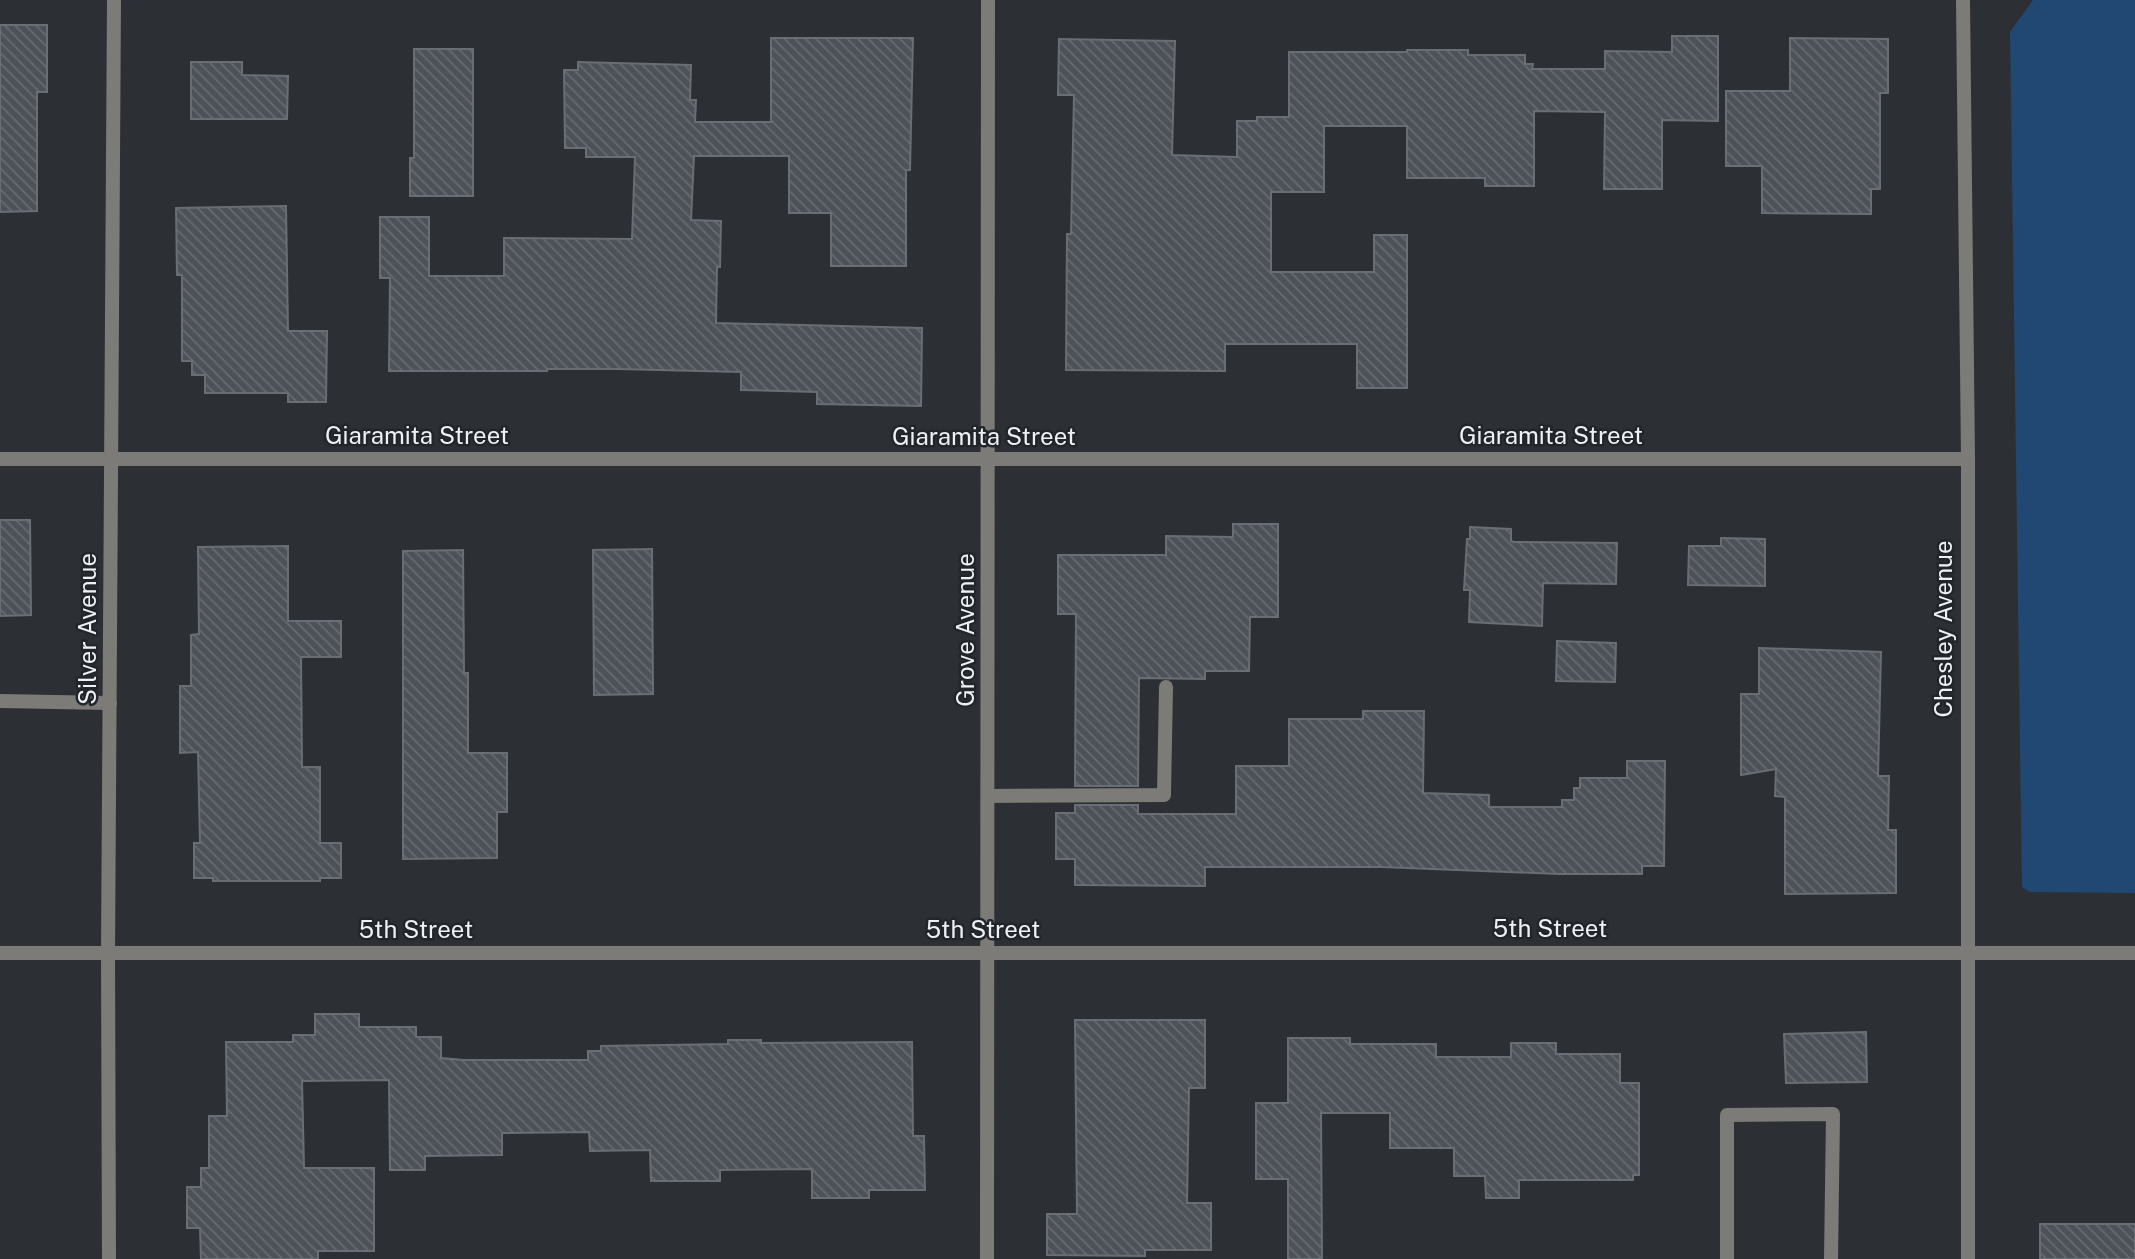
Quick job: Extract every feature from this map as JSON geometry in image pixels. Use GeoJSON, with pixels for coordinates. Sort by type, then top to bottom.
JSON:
{"type":"FeatureCollection","features":[{"type":"Feature","properties":{"kind":"street","name":"Silver Avenue"},"geometry":{"type":"LineString","coordinates":[[109,1259],[108,953],[114,0]]}},
{"type":"Feature","properties":{"kind":"street","name":"Grove Avenue"},"geometry":{"type":"LineString","coordinates":[[987,1259],[988,0]]}},
{"type":"Feature","properties":{"kind":"street","name":"Chesley Avenue"},"geometry":{"type":"LineString","coordinates":[[1963,0],[1968,459],[1968,1259]]}},
{"type":"Feature","properties":{"kind":"street","name":"Giaramita Street"},"geometry":{"type":"LineString","coordinates":[[0,459],[1968,459]]}},
{"type":"Feature","properties":{"kind":"street"},"geometry":{"type":"LineString","coordinates":[[988,796],[1164,795],[1166,687]]}},
{"type":"Feature","properties":{"kind":"street"},"geometry":{"type":"LineString","coordinates":[[0,701],[110,703]]}},
{"type":"Feature","properties":{"kind":"street","name":"5th Street"},"geometry":{"type":"LineString","coordinates":[[0,953],[2135,953]]}},
{"type":"Feature","properties":{"kind":"street"},"geometry":{"type":"LineString","coordinates":[[1727,1259],[1727,1115],[1833,1114],[1831,1259]]}},
{"type":"Feature","properties":{"kind":"shaded area"},"geometry":{"type":"Polygon","coordinates":[[[2033,0],[2135,0],[2135,893],[2030,892],[2022,887],[2010,32],[2033,0]]]}},
{"type":"Feature","properties":{"kind":"building"},"geometry":{"type":"Polygon","coordinates":[[[0,25],[47,25],[47,92],[37,92],[37,211],[0,212],[0,25]]]}},
{"type":"Feature","properties":{"kind":"building"},"geometry":{"type":"Polygon","coordinates":[[[1672,36],[1718,36],[1718,121],[1662,120],[1662,189],[1604,189],[1605,112],[1534,111],[1534,186],[1485,186],[1485,178],[1407,178],[1407,126],[1324,126],[1324,192],[1271,192],[1271,272],[1374,272],[1374,235],[1407,235],[1407,388],[1357,388],[1357,344],[1225,344],[1225,371],[1066,370],[1067,234],[1071,234],[1074,95],[1058,95],[1059,39],[1175,41],[1172,155],[1237,157],[1237,121],[1257,121],[1257,117],[1289,117],[1289,52],[1468,50],[1468,55],[1525,55],[1525,64],[1533,64],[1532,69],[1605,69],[1605,51],[1672,52],[1672,36]]]}},
{"type":"Feature","properties":{"kind":"building"},"geometry":{"type":"Polygon","coordinates":[[[771,38],[913,38],[910,170],[906,170],[906,266],[831,266],[831,213],[789,213],[789,156],[694,156],[691,220],[721,221],[716,323],[922,328],[921,406],[817,404],[817,392],[741,390],[741,372],[617,369],[389,371],[390,278],[380,278],[380,217],[429,217],[429,276],[504,276],[504,238],[632,239],[635,157],[586,157],[586,148],[565,148],[564,70],[578,70],[578,62],[691,65],[690,100],[696,100],[695,122],[771,122],[771,38]]]}},
{"type":"Feature","properties":{"kind":"building"},"geometry":{"type":"Polygon","coordinates":[[[1790,38],[1888,39],[1888,93],[1880,93],[1880,189],[1871,189],[1871,214],[1762,213],[1762,166],[1726,166],[1726,91],[1790,91],[1790,38]]]}},
{"type":"Feature","properties":{"kind":"building"},"geometry":{"type":"Polygon","coordinates":[[[414,49],[473,49],[473,196],[410,196],[410,158],[414,158],[414,49]]]}},
{"type":"Feature","properties":{"kind":"building"},"geometry":{"type":"Polygon","coordinates":[[[191,62],[242,62],[242,75],[288,76],[287,119],[191,119],[191,62]]]}},
{"type":"Feature","properties":{"kind":"building"},"geometry":{"type":"Polygon","coordinates":[[[286,206],[288,331],[327,331],[326,402],[288,402],[288,393],[205,393],[205,375],[192,375],[192,361],[182,361],[182,275],[177,275],[176,208],[286,206]]]}},
{"type":"Feature","properties":{"kind":"building"},"geometry":{"type":"Polygon","coordinates":[[[0,520],[30,520],[31,615],[0,616],[0,520]]]}},
{"type":"Feature","properties":{"kind":"building"},"geometry":{"type":"Polygon","coordinates":[[[1233,524],[1278,524],[1278,617],[1250,617],[1249,671],[1205,671],[1205,679],[1139,678],[1138,786],[1075,786],[1076,614],[1058,614],[1058,555],[1166,555],[1166,536],[1233,537],[1233,524]]]}},
{"type":"Feature","properties":{"kind":"building"},"geometry":{"type":"Polygon","coordinates":[[[1470,527],[1511,529],[1511,541],[1514,542],[1617,543],[1616,584],[1543,583],[1542,626],[1469,622],[1470,590],[1464,590],[1470,527]]]}},
{"type":"Feature","properties":{"kind":"building"},"geometry":{"type":"Polygon","coordinates":[[[1721,538],[1765,539],[1765,586],[1688,585],[1689,546],[1721,546],[1721,538]]]}},
{"type":"Feature","properties":{"kind":"building"},"geometry":{"type":"Polygon","coordinates":[[[288,546],[288,621],[341,621],[341,657],[301,657],[302,767],[320,767],[320,843],[341,843],[341,878],[320,878],[320,881],[213,881],[213,878],[194,878],[194,843],[200,843],[198,752],[180,753],[180,686],[191,686],[191,635],[199,634],[198,547],[288,546]]]}},
{"type":"Feature","properties":{"kind":"building"},"geometry":{"type":"Polygon","coordinates":[[[652,549],[653,694],[594,695],[593,550],[652,549]]]}},
{"type":"Feature","properties":{"kind":"building"},"geometry":{"type":"Polygon","coordinates":[[[463,550],[468,753],[507,753],[507,812],[497,812],[497,858],[403,859],[403,551],[463,550]]]}},
{"type":"Feature","properties":{"kind":"building"},"geometry":{"type":"Polygon","coordinates":[[[1557,641],[1616,643],[1615,682],[1556,681],[1557,641]]]}},
{"type":"Feature","properties":{"kind":"building"},"geometry":{"type":"Polygon","coordinates":[[[1759,648],[1881,652],[1878,776],[1889,776],[1888,830],[1896,830],[1896,893],[1785,894],[1785,797],[1775,796],[1776,769],[1741,775],[1741,694],[1759,694],[1759,648]]]}},
{"type":"Feature","properties":{"kind":"building"},"geometry":{"type":"Polygon","coordinates":[[[1363,711],[1424,711],[1423,793],[1489,795],[1489,807],[1562,807],[1562,800],[1574,800],[1574,788],[1580,788],[1580,778],[1627,778],[1627,761],[1665,761],[1664,866],[1642,866],[1642,874],[1559,874],[1382,867],[1205,867],[1205,886],[1075,885],[1075,859],[1056,859],[1056,813],[1075,813],[1075,805],[1138,805],[1138,814],[1236,814],[1236,766],[1289,766],[1289,719],[1363,719],[1363,711]]]}},
{"type":"Feature","properties":{"kind":"building"},"geometry":{"type":"Polygon","coordinates":[[[315,1014],[359,1014],[359,1027],[416,1027],[416,1037],[441,1037],[441,1058],[464,1060],[588,1060],[588,1051],[601,1051],[601,1046],[728,1044],[728,1040],[761,1040],[761,1043],[912,1042],[913,1136],[924,1136],[925,1190],[869,1190],[869,1198],[812,1198],[812,1169],[720,1170],[720,1181],[651,1181],[650,1150],[590,1151],[589,1132],[502,1133],[502,1155],[425,1156],[425,1170],[390,1170],[389,1080],[302,1081],[304,1168],[374,1168],[374,1251],[318,1251],[318,1259],[201,1259],[200,1228],[187,1228],[187,1187],[201,1187],[201,1168],[209,1168],[209,1116],[227,1116],[226,1042],[293,1042],[293,1035],[315,1035],[315,1014]]]}},
{"type":"Feature","properties":{"kind":"building"},"geometry":{"type":"Polygon","coordinates":[[[1075,1020],[1205,1020],[1205,1088],[1189,1088],[1187,1203],[1211,1203],[1211,1250],[1145,1250],[1145,1256],[1047,1255],[1047,1214],[1077,1214],[1075,1020]]]}},
{"type":"Feature","properties":{"kind":"building"},"geometry":{"type":"Polygon","coordinates":[[[1866,1032],[1867,1082],[1786,1083],[1784,1034],[1866,1032]]]}},
{"type":"Feature","properties":{"kind":"building"},"geometry":{"type":"Polygon","coordinates":[[[1288,1038],[1350,1038],[1350,1044],[1436,1044],[1436,1057],[1511,1057],[1511,1043],[1556,1043],[1556,1054],[1620,1054],[1620,1083],[1639,1083],[1639,1175],[1633,1175],[1633,1180],[1519,1180],[1519,1198],[1486,1198],[1485,1176],[1454,1176],[1454,1148],[1390,1148],[1390,1113],[1321,1113],[1322,1259],[1288,1259],[1288,1179],[1256,1179],[1256,1103],[1288,1103],[1288,1038]]]}},
{"type":"Feature","properties":{"kind":"building"},"geometry":{"type":"Polygon","coordinates":[[[2040,1224],[2135,1224],[2135,1259],[2040,1259],[2040,1224]]]}}]}
